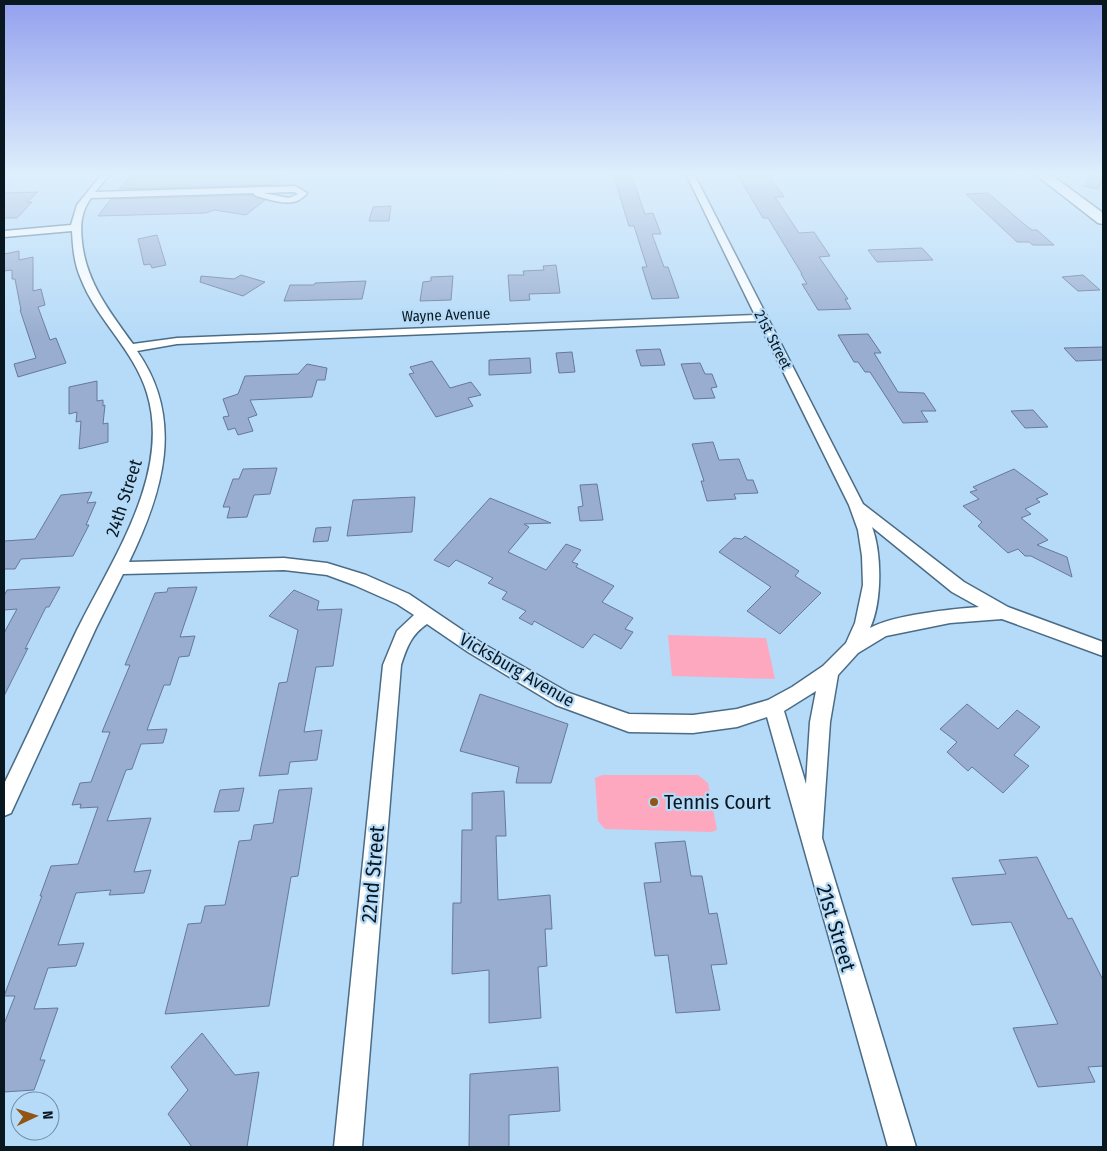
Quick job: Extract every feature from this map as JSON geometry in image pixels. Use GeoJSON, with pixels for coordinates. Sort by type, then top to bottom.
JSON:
{"type":"FeatureCollection","features":[{"type":"Feature","properties":{"kind":"street"},"geometry":{"type":"LineString","coordinates":[[4,234],[76,228]]}},
{"type":"Feature","properties":{"kind":"street","name":"24th Street"},"geometry":{"type":"LineString","coordinates":[[4,806],[88,626],[119,568],[145,506],[155,474],[160,439],[158,412],[152,387],[131,348],[98,302],[86,277],[79,259],[76,228]]}},
{"type":"Feature","properties":{"kind":"street","name":"21st Street"},"geometry":{"type":"LineString","coordinates":[[717,228],[856,505],[866,530],[870,556],[871,585],[864,623],[852,648]]}},
{"type":"Feature","properties":{"kind":"street","name":"Wayne Avenue"},"geometry":{"type":"LineString","coordinates":[[131,348],[177,341],[762,318]]}},
{"type":"Feature","properties":{"kind":"street","name":"21st Street"},"geometry":{"type":"LineString","coordinates":[[856,505],[958,588],[1002,612]]}},
{"type":"Feature","properties":{"kind":"street","name":"Vicksburg Avenue"},"geometry":{"type":"LineString","coordinates":[[119,568],[284,564],[327,569],[360,580],[403,599],[474,648],[562,699],[629,723],[693,724],[737,718],[772,708],[799,693],[829,672],[852,648],[882,630],[950,616],[1002,612],[1103,650]]}},
{"type":"Feature","properties":{"kind":"street","name":"22nd Street"},"geometry":{"type":"LineString","coordinates":[[348,1147],[392,665],[399,642],[408,627],[427,615]]}},
{"type":"Feature","properties":{"kind":"street"},"geometry":{"type":"LineString","coordinates":[[813,849],[820,722],[829,672]]}},
{"type":"Feature","properties":{"kind":"street","name":"21st Street"},"geometry":{"type":"LineString","coordinates":[[772,708],[902,1147]]}},
{"type":"Feature","properties":{"kind":"shaded area"},"geometry":{"type":"Polygon","coordinates":[[[668,635],[766,638],[775,679],[672,676],[668,635]]]}},
{"type":"Feature","properties":{"kind":"shaded area","name":"Tennis Court"},"geometry":{"type":"Polygon","coordinates":[[[602,775],[698,775],[708,783],[717,830],[711,832],[605,829],[598,821],[595,778],[602,775]]]}},
{"type":"Feature","properties":{"kind":"building"},"geometry":{"type":"Polygon","coordinates":[[[635,228],[659,228],[661,234],[652,234],[664,267],[668,267],[679,298],[652,299],[642,267],[647,267],[635,228]]]}},
{"type":"Feature","properties":{"kind":"building"},"geometry":{"type":"Polygon","coordinates":[[[774,228],[795,228],[799,233],[814,232],[830,256],[819,257],[848,299],[845,299],[851,309],[818,310],[802,284],[807,284],[774,228]]]}},
{"type":"Feature","properties":{"kind":"building"},"geometry":{"type":"Polygon","coordinates":[[[1002,228],[1029,228],[1037,230],[1054,245],[1033,245],[1029,242],[1017,242],[1002,228]]]}},
{"type":"Feature","properties":{"kind":"building"},"geometry":{"type":"Polygon","coordinates":[[[157,235],[166,265],[152,268],[150,264],[144,265],[138,239],[157,235]]]}},
{"type":"Feature","properties":{"kind":"building"},"geometry":{"type":"Polygon","coordinates":[[[922,248],[933,260],[877,262],[868,250],[922,248]]]}},
{"type":"Feature","properties":{"kind":"building"},"geometry":{"type":"Polygon","coordinates":[[[19,251],[19,260],[33,257],[33,291],[41,289],[45,305],[38,307],[50,340],[56,338],[66,363],[18,377],[14,364],[36,358],[20,310],[15,279],[12,279],[12,270],[4,271],[4,254],[19,251]]]}},
{"type":"Feature","properties":{"kind":"building"},"geometry":{"type":"Polygon","coordinates":[[[556,265],[560,293],[529,294],[530,300],[510,301],[508,275],[524,275],[523,271],[544,270],[543,266],[556,265]]]}},
{"type":"Feature","properties":{"kind":"building"},"geometry":{"type":"Polygon","coordinates":[[[241,275],[265,282],[243,296],[200,282],[201,276],[234,279],[241,275]]]}},
{"type":"Feature","properties":{"kind":"building"},"geometry":{"type":"Polygon","coordinates":[[[1083,275],[1100,290],[1078,291],[1062,277],[1083,275]]]}},
{"type":"Feature","properties":{"kind":"building"},"geometry":{"type":"Polygon","coordinates":[[[453,276],[451,300],[420,301],[423,282],[431,281],[431,277],[453,276]]]}},
{"type":"Feature","properties":{"kind":"building"},"geometry":{"type":"Polygon","coordinates":[[[366,281],[362,299],[284,301],[290,285],[366,281]]]}},
{"type":"Feature","properties":{"kind":"building"},"geometry":{"type":"Polygon","coordinates":[[[868,334],[881,353],[874,353],[898,392],[924,393],[936,411],[921,411],[928,422],[903,423],[870,372],[865,372],[858,362],[854,362],[838,335],[868,334]]]}},
{"type":"Feature","properties":{"kind":"building"},"geometry":{"type":"Polygon","coordinates":[[[1103,347],[1103,360],[1076,361],[1064,348],[1103,347]]]}},
{"type":"Feature","properties":{"kind":"building"},"geometry":{"type":"Polygon","coordinates":[[[660,349],[665,365],[641,366],[636,350],[660,349]]]}},
{"type":"Feature","properties":{"kind":"building"},"geometry":{"type":"Polygon","coordinates":[[[572,352],[575,372],[559,373],[556,353],[572,352]]]}},
{"type":"Feature","properties":{"kind":"building"},"geometry":{"type":"Polygon","coordinates":[[[530,358],[531,373],[489,375],[489,360],[530,358]]]}},
{"type":"Feature","properties":{"kind":"building"},"geometry":{"type":"Polygon","coordinates":[[[432,361],[450,388],[471,382],[481,395],[468,398],[473,406],[436,417],[409,374],[414,373],[410,367],[432,361]]]}},
{"type":"Feature","properties":{"kind":"building"},"geometry":{"type":"Polygon","coordinates":[[[700,363],[705,374],[712,374],[717,387],[711,388],[715,398],[694,399],[681,364],[700,363]]]}},
{"type":"Feature","properties":{"kind":"building"},"geometry":{"type":"Polygon","coordinates":[[[307,364],[327,368],[325,380],[317,380],[312,397],[250,400],[257,415],[248,418],[253,431],[238,435],[235,428],[228,430],[223,417],[229,416],[223,399],[238,394],[245,376],[298,374],[307,364]]]}},
{"type":"Feature","properties":{"kind":"building"},"geometry":{"type":"Polygon","coordinates":[[[97,381],[97,401],[103,400],[103,406],[105,405],[103,424],[108,423],[108,442],[79,449],[81,421],[76,422],[77,412],[69,414],[69,387],[97,381]]]}},
{"type":"Feature","properties":{"kind":"building"},"geometry":{"type":"Polygon","coordinates":[[[1033,410],[1048,427],[1025,428],[1011,411],[1033,410]]]}},
{"type":"Feature","properties":{"kind":"building"},"geometry":{"type":"Polygon","coordinates":[[[713,442],[719,460],[739,459],[747,480],[753,480],[758,493],[734,494],[736,499],[707,501],[701,481],[704,481],[692,444],[713,442]]]}},
{"type":"Feature","properties":{"kind":"building"},"geometry":{"type":"Polygon","coordinates":[[[277,468],[270,494],[254,495],[247,517],[227,518],[230,507],[223,507],[233,479],[239,479],[243,469],[277,468]]]}},
{"type":"Feature","properties":{"kind":"building"},"geometry":{"type":"Polygon","coordinates":[[[1014,469],[1048,494],[1036,499],[1040,502],[1025,509],[1031,514],[1021,518],[1048,540],[1037,545],[1067,557],[1072,577],[1031,556],[1025,556],[1018,549],[1008,553],[978,526],[982,522],[963,506],[979,499],[970,492],[977,490],[973,487],[1014,469]]]}},
{"type":"Feature","properties":{"kind":"building"},"geometry":{"type":"Polygon","coordinates":[[[597,484],[603,520],[580,521],[578,507],[583,506],[580,485],[597,484]]]}},
{"type":"Feature","properties":{"kind":"building"},"geometry":{"type":"Polygon","coordinates":[[[92,492],[87,503],[96,502],[86,525],[89,525],[73,556],[21,559],[15,569],[4,569],[4,541],[35,539],[61,495],[92,492]]]}},
{"type":"Feature","properties":{"kind":"building"},"geometry":{"type":"Polygon","coordinates":[[[415,497],[412,532],[347,536],[353,500],[415,497]]]}},
{"type":"Feature","properties":{"kind":"building"},"geometry":{"type":"Polygon","coordinates":[[[490,498],[551,523],[524,524],[529,527],[508,552],[546,570],[566,544],[581,550],[572,562],[578,564],[576,567],[614,586],[602,602],[633,618],[625,629],[633,632],[621,649],[594,634],[583,648],[534,621],[532,625],[519,618],[526,611],[502,599],[507,592],[488,583],[493,578],[456,560],[449,567],[434,560],[490,498]]]}},
{"type":"Feature","properties":{"kind":"building"},"geometry":{"type":"Polygon","coordinates":[[[331,527],[328,541],[313,542],[316,528],[331,527]]]}},
{"type":"Feature","properties":{"kind":"building"},"geometry":{"type":"Polygon","coordinates":[[[745,536],[799,571],[795,576],[821,593],[780,634],[747,611],[771,587],[719,552],[734,538],[742,539],[745,536]]]}},
{"type":"Feature","properties":{"kind":"building"},"geometry":{"type":"Polygon","coordinates":[[[60,587],[49,607],[46,607],[4,696],[4,633],[17,609],[4,610],[4,596],[7,590],[60,587]]]}},
{"type":"Feature","properties":{"kind":"building"},"geometry":{"type":"Polygon","coordinates":[[[197,587],[180,637],[195,636],[189,656],[179,657],[170,685],[164,685],[147,730],[167,729],[163,743],[141,744],[132,769],[126,770],[107,821],[151,818],[134,872],[151,870],[144,893],[109,895],[111,890],[76,893],[58,945],[84,943],[76,966],[48,968],[34,1009],[58,1008],[40,1060],[45,1060],[34,1090],[4,1092],[4,1024],[15,996],[4,996],[42,896],[40,896],[51,866],[78,864],[98,807],[80,808],[81,804],[72,805],[80,783],[91,782],[110,732],[102,732],[130,665],[125,665],[155,593],[167,592],[168,588],[197,587]]]}},
{"type":"Feature","properties":{"kind":"building"},"geometry":{"type":"Polygon","coordinates":[[[294,590],[319,601],[317,610],[342,609],[333,666],[316,667],[304,732],[322,730],[317,760],[290,762],[288,774],[259,776],[279,683],[287,682],[298,630],[269,616],[294,590]]]}},
{"type":"Feature","properties":{"kind":"building"},"geometry":{"type":"Polygon","coordinates":[[[480,694],[568,724],[551,783],[516,783],[519,767],[460,751],[480,694]]]}},
{"type":"Feature","properties":{"kind":"building"},"geometry":{"type":"Polygon","coordinates":[[[967,704],[998,729],[1017,710],[1040,727],[1014,755],[1029,766],[1003,793],[972,767],[968,771],[947,752],[957,742],[940,729],[967,704]]]}},
{"type":"Feature","properties":{"kind":"building"},"geometry":{"type":"Polygon","coordinates":[[[244,788],[239,811],[214,812],[220,790],[244,788]]]}},
{"type":"Feature","properties":{"kind":"building"},"geometry":{"type":"Polygon","coordinates":[[[312,788],[298,876],[291,877],[269,1006],[165,1014],[188,924],[201,923],[205,906],[225,905],[239,841],[251,840],[254,825],[273,823],[279,790],[312,788]]]}},
{"type":"Feature","properties":{"kind":"building"},"geometry":{"type":"Polygon","coordinates":[[[504,791],[506,836],[496,836],[498,900],[550,895],[552,929],[545,929],[547,966],[538,967],[541,1018],[489,1023],[489,970],[452,974],[453,903],[461,903],[462,830],[472,830],[472,793],[504,791]]]}},
{"type":"Feature","properties":{"kind":"building"},"geometry":{"type":"Polygon","coordinates":[[[685,841],[691,876],[702,876],[709,914],[717,913],[727,964],[711,965],[720,1010],[676,1013],[668,955],[655,956],[644,883],[661,882],[655,843],[685,841]]]}},
{"type":"Feature","properties":{"kind":"building"},"geometry":{"type":"Polygon","coordinates":[[[1037,857],[1068,919],[1072,918],[1103,980],[1103,1066],[1088,1067],[1095,1082],[1038,1087],[1013,1028],[1058,1024],[1011,922],[972,925],[952,878],[1006,874],[999,860],[1037,857]]]}},
{"type":"Feature","properties":{"kind":"building"},"geometry":{"type":"Polygon","coordinates":[[[202,1033],[235,1075],[259,1072],[247,1147],[192,1147],[168,1114],[188,1090],[171,1067],[202,1033]]]}},
{"type":"Feature","properties":{"kind":"building"},"geometry":{"type":"Polygon","coordinates":[[[558,1067],[560,1111],[509,1115],[509,1147],[469,1147],[470,1074],[558,1067]]]}},
{"type":"Feature","properties":{"kind":"place","name":"Tennis Court"},"geometry":{"type":"Point","coordinates":[654,802]}}]}
